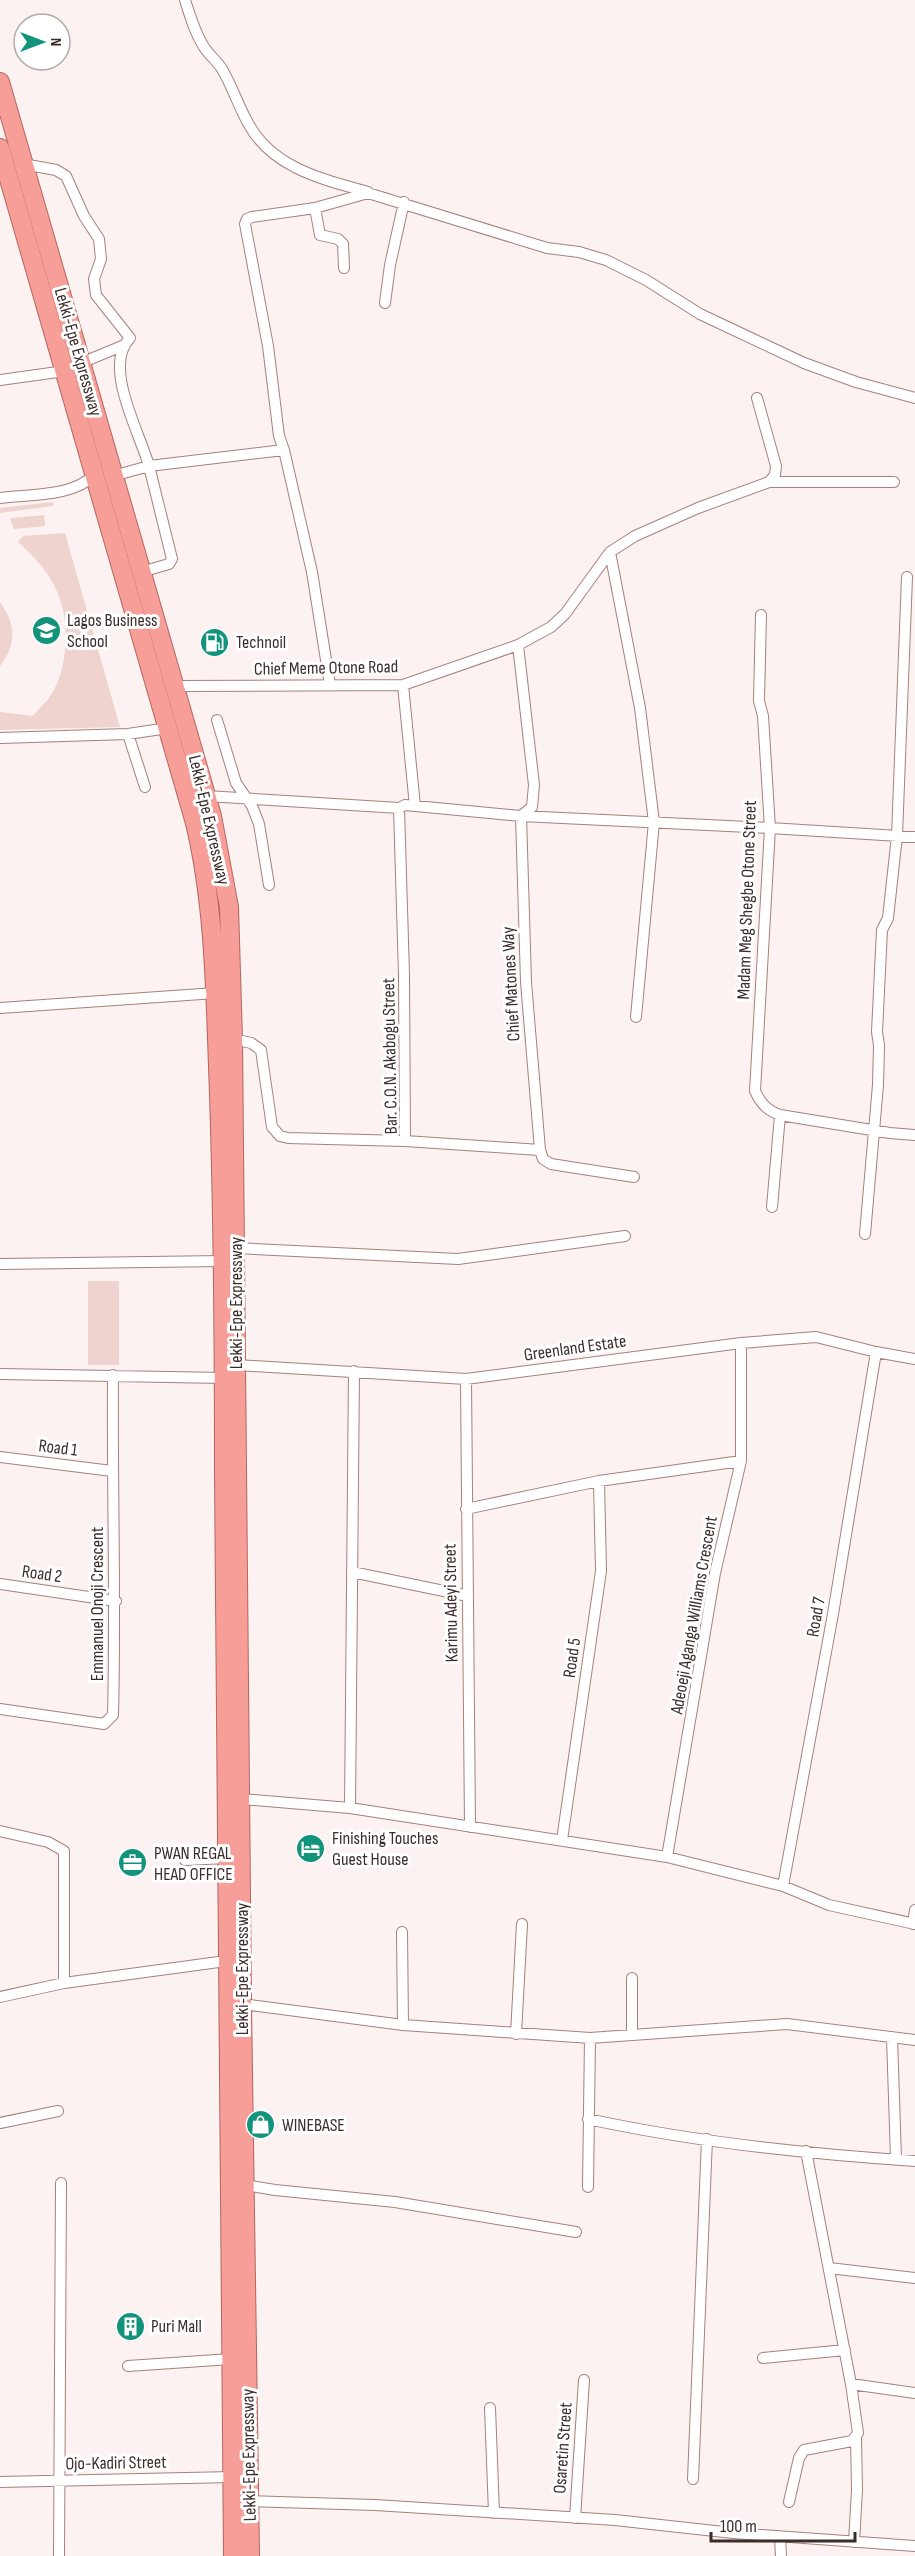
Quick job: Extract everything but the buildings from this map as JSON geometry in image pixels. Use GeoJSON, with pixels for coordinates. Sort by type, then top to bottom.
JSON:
{"type":"FeatureCollection","features":[{"type":"Feature","properties":{"kind":"highway","name":"Lekki-Epe Expressway"},"geometry":{"type":"LineString","coordinates":[[0,82],[23,164],[73,367],[94,475],[204,858],[216,993],[230,1255]]}},
{"type":"Feature","properties":{"kind":"highway","name":"Lekki-Epe Expressway"},"geometry":{"type":"LineString","coordinates":[[0,148],[73,367],[113,476],[206,796],[219,846],[229,907],[233,1039],[226,1961],[233,2556]]}},
{"type":"Feature","properties":{"kind":"highway","name":"Lekki-Epe Expressway"},"geometry":{"type":"LineString","coordinates":[[231,1509],[241,1799],[250,2556]]}},
{"type":"Feature","properties":{"kind":"street"},"geometry":{"type":"LineString","coordinates":[[185,0],[192,23],[204,46],[221,67],[248,124],[265,148],[309,175],[404,202],[547,248],[579,252],[606,260],[646,280],[700,314],[804,363],[856,382],[915,398]]}},
{"type":"Feature","properties":{"kind":"street"},"geometry":{"type":"LineString","coordinates":[[0,380],[73,367],[122,346],[130,338],[96,295],[94,279],[101,259],[99,239],[84,216],[66,176],[56,170],[23,164]]}},
{"type":"Feature","properties":{"kind":"street"},"geometry":{"type":"LineString","coordinates":[[330,685],[312,572],[279,436],[268,346],[245,224],[247,219],[252,217],[315,208],[368,193]]}},
{"type":"Feature","properties":{"kind":"street"},"geometry":{"type":"LineString","coordinates":[[385,303],[390,265],[404,202]]}},
{"type":"Feature","properties":{"kind":"street"},"geometry":{"type":"LineString","coordinates":[[315,208],[320,235],[338,239],[343,244],[344,268]]}},
{"type":"Feature","properties":{"kind":"street"},"geometry":{"type":"LineString","coordinates":[[122,346],[120,355],[125,403],[143,446],[172,559],[170,564],[141,572]]}},
{"type":"Feature","properties":{"kind":"street"},"geometry":{"type":"LineString","coordinates":[[757,398],[776,466],[775,475],[769,482]]}},
{"type":"Feature","properties":{"kind":"street"},"geometry":{"type":"LineString","coordinates":[[113,476],[148,466],[284,450]]}},
{"type":"Feature","properties":{"kind":"street"},"geometry":{"type":"LineString","coordinates":[[0,498],[67,489],[85,484],[94,475]]}},
{"type":"Feature","properties":{"kind":"street"},"geometry":{"type":"LineString","coordinates":[[636,1017],[654,822],[640,708],[610,552],[635,536],[698,508],[769,482],[894,482]]}},
{"type":"Feature","properties":{"kind":"street","name":"Chief Meme Otone Road"},"geometry":{"type":"LineString","coordinates":[[174,686],[403,685],[518,645],[551,627],[565,614],[610,552]]}},
{"type":"Feature","properties":{"kind":"street"},"geometry":{"type":"LineString","coordinates":[[865,1234],[875,1130],[882,930],[888,918],[897,836],[907,577]]}},
{"type":"Feature","properties":{"kind":"street","name":"Madam Meg Shegbe Otone Street"},"geometry":{"type":"LineString","coordinates":[[761,615],[759,701],[763,716],[770,828],[755,1091],[768,1110],[780,1115]]}},
{"type":"Feature","properties":{"kind":"street"},"geometry":{"type":"LineString","coordinates":[[518,645],[534,797],[532,807],[521,816]]}},
{"type":"Feature","properties":{"kind":"street"},"geometry":{"type":"LineString","coordinates":[[403,685],[415,806]]}},
{"type":"Feature","properties":{"kind":"street"},"geometry":{"type":"LineString","coordinates":[[217,720],[236,783],[248,799],[259,824],[269,885]]}},
{"type":"Feature","properties":{"kind":"street"},"geometry":{"type":"LineString","coordinates":[[0,738],[128,734],[168,728]]}},
{"type":"Feature","properties":{"kind":"street"},"geometry":{"type":"LineString","coordinates":[[128,734],[145,787]]}},
{"type":"Feature","properties":{"kind":"street"},"geometry":{"type":"LineString","coordinates":[[206,796],[399,808],[405,805],[521,816],[915,837]]}},
{"type":"Feature","properties":{"kind":"street","name":"Bar. C.O.N. Akabogu Street"},"geometry":{"type":"LineString","coordinates":[[399,808],[404,975],[405,1141],[540,1150]]}},
{"type":"Feature","properties":{"kind":"street","name":"Chief Matones Way"},"geometry":{"type":"LineString","coordinates":[[521,816],[526,982],[540,1150]]}},
{"type":"Feature","properties":{"kind":"street"},"geometry":{"type":"LineString","coordinates":[[0,1008],[216,993]]}},
{"type":"Feature","properties":{"kind":"street"},"geometry":{"type":"LineString","coordinates":[[233,1039],[251,1043],[261,1050],[272,1127],[280,1136],[299,1139],[405,1141]]}},
{"type":"Feature","properties":{"kind":"street"},"geometry":{"type":"LineString","coordinates":[[772,1207],[780,1115],[915,1135]]}},
{"type":"Feature","properties":{"kind":"street"},"geometry":{"type":"LineString","coordinates":[[540,1150],[543,1159],[551,1164],[634,1178]]}},
{"type":"Feature","properties":{"kind":"street"},"geometry":{"type":"LineString","coordinates":[[0,1264],[230,1255],[458,1259],[625,1236]]}},
{"type":"Feature","properties":{"kind":"street","name":"Greenland Estate"},"geometry":{"type":"LineString","coordinates":[[0,1374],[113,1375],[354,1371],[466,1379],[741,1342],[816,1337],[915,1359]]}},
{"type":"Feature","properties":{"kind":"street","name":"Adeoeji Aganga Williams Crescent"},"geometry":{"type":"LineString","coordinates":[[667,1857],[715,1573],[741,1461],[741,1342]]}},
{"type":"Feature","properties":{"kind":"street","name":"Road 7"},"geometry":{"type":"LineString","coordinates":[[783,1886],[833,1614],[876,1352]]}},
{"type":"Feature","properties":{"kind":"street"},"geometry":{"type":"LineString","coordinates":[[350,1808],[354,1371]]}},
{"type":"Feature","properties":{"kind":"street","name":"Emmanuel Onoji Crescent"},"geometry":{"type":"LineString","coordinates":[[0,1709],[104,1724],[111,1719],[116,1601],[112,1471],[113,1375]]}},
{"type":"Feature","properties":{"kind":"street","name":"Karimu Adeyi Street"},"geometry":{"type":"LineString","coordinates":[[466,1379],[470,1827]]}},
{"type":"Feature","properties":{"kind":"street","name":"Road 1"},"geometry":{"type":"LineString","coordinates":[[0,1457],[112,1471]]}},
{"type":"Feature","properties":{"kind":"street"},"geometry":{"type":"LineString","coordinates":[[466,1509],[599,1481],[741,1461]]}},
{"type":"Feature","properties":{"kind":"street","name":"Road 5"},"geometry":{"type":"LineString","coordinates":[[562,1840],[601,1571],[599,1481]]}},
{"type":"Feature","properties":{"kind":"street"},"geometry":{"type":"LineString","coordinates":[[351,1572],[468,1596]]}},
{"type":"Feature","properties":{"kind":"street","name":"Road 2"},"geometry":{"type":"LineString","coordinates":[[0,1584],[116,1601]]}},
{"type":"Feature","properties":{"kind":"street"},"geometry":{"type":"LineString","coordinates":[[241,1799],[350,1808],[667,1857],[783,1886],[829,1905],[914,1924],[915,1910]]}},
{"type":"Feature","properties":{"kind":"street"},"geometry":{"type":"LineString","coordinates":[[0,1831],[41,1840],[59,1846],[64,1851],[64,1983]]}},
{"type":"Feature","properties":{"kind":"street"},"geometry":{"type":"LineString","coordinates":[[185,1860],[226,1858]]}},
{"type":"Feature","properties":{"kind":"street"},"geometry":{"type":"LineString","coordinates":[[516,2034],[522,1924]]}},
{"type":"Feature","properties":{"kind":"street"},"geometry":{"type":"LineString","coordinates":[[402,1932],[403,2025]]}},
{"type":"Feature","properties":{"kind":"street"},"geometry":{"type":"LineString","coordinates":[[0,1997],[64,1983],[226,1961]]}},
{"type":"Feature","properties":{"kind":"street"},"geometry":{"type":"LineString","coordinates":[[632,1978],[632,2036]]}},
{"type":"Feature","properties":{"kind":"street"},"geometry":{"type":"LineString","coordinates":[[242,2004],[403,2025],[590,2038],[787,2024],[915,2040]]}},
{"type":"Feature","properties":{"kind":"street"},"geometry":{"type":"LineString","coordinates":[[892,2037],[896,2159]]}},
{"type":"Feature","properties":{"kind":"street"},"geometry":{"type":"LineString","coordinates":[[588,2187],[590,2038]]}},
{"type":"Feature","properties":{"kind":"street"},"geometry":{"type":"LineString","coordinates":[[0,2123],[58,2111]]}},
{"type":"Feature","properties":{"kind":"street"},"geometry":{"type":"LineString","coordinates":[[588,2119],[707,2139],[915,2161]]}},
{"type":"Feature","properties":{"kind":"street"},"geometry":{"type":"LineString","coordinates":[[693,2479],[707,2139]]}},
{"type":"Feature","properties":{"kind":"street"},"geometry":{"type":"LineString","coordinates":[[806,2151],[845,2350],[858,2433],[856,2438],[857,2490],[854,2542]]}},
{"type":"Feature","properties":{"kind":"street"},"geometry":{"type":"LineString","coordinates":[[59,2556],[61,2183]]}},
{"type":"Feature","properties":{"kind":"street"},"geometry":{"type":"LineString","coordinates":[[246,2185],[395,2202],[576,2232]]}},
{"type":"Feature","properties":{"kind":"street"},"geometry":{"type":"LineString","coordinates":[[829,2268],[915,2278]]}},
{"type":"Feature","properties":{"kind":"street"},"geometry":{"type":"LineString","coordinates":[[763,2358],[845,2350]]}},
{"type":"Feature","properties":{"kind":"street"},"geometry":{"type":"LineString","coordinates":[[128,2366],[231,2359]]}},
{"type":"Feature","properties":{"kind":"street","name":"Osaretin Street"},"geometry":{"type":"LineString","coordinates":[[574,2518],[584,2380]]}},
{"type":"Feature","properties":{"kind":"street"},"geometry":{"type":"LineString","coordinates":[[851,2384],[915,2393]]}},
{"type":"Feature","properties":{"kind":"street"},"geometry":{"type":"LineString","coordinates":[[490,2408],[494,2513]]}},
{"type":"Feature","properties":{"kind":"street"},"geometry":{"type":"LineString","coordinates":[[789,2502],[799,2458],[804,2450],[856,2438]]}},
{"type":"Feature","properties":{"kind":"street","name":"Ojo-Kadiri Street"},"geometry":{"type":"LineString","coordinates":[[0,2482],[233,2477]]}},
{"type":"Feature","properties":{"kind":"street"},"geometry":{"type":"LineString","coordinates":[[249,2501],[375,2505],[574,2518],[780,2537],[915,2546]]}},
{"type":"Feature","properties":{"kind":"street"},"geometry":{"type":"LineString","coordinates":[[780,2537],[781,2556]]}},
{"type":"Feature","properties":{"kind":"shaded area"},"geometry":{"type":"Polygon","coordinates":[[[53,502],[53,506],[0,513],[0,508],[53,502]]]}},
{"type":"Feature","properties":{"kind":"shaded area"},"geometry":{"type":"Polygon","coordinates":[[[44,515],[45,526],[14,529],[10,518],[44,515]]]}},
{"type":"Feature","properties":{"kind":"shaded area"},"geometry":{"type":"Polygon","coordinates":[[[65,533],[120,727],[0,730],[0,712],[33,716],[47,701],[62,669],[65,651],[64,618],[57,590],[41,566],[18,542],[23,536],[65,533]]]}},
{"type":"Feature","properties":{"kind":"shaded area"},"geometry":{"type":"Polygon","coordinates":[[[0,602],[12,626],[12,642],[0,666],[0,602]]]}},
{"type":"Feature","properties":{"kind":"shaded area"},"geometry":{"type":"Polygon","coordinates":[[[88,1281],[119,1281],[119,1365],[88,1365],[88,1281]]]}},
{"type":"Feature","properties":{"kind":"place","name":"Lagos Business School"},"geometry":{"type":"Point","coordinates":[46,630]}},
{"type":"Feature","properties":{"kind":"place","name":"Technoil"},"geometry":{"type":"Point","coordinates":[215,642]}},
{"type":"Feature","properties":{"kind":"place","name":"Finishing Touches Guest House"},"geometry":{"type":"Point","coordinates":[311,1848]}},
{"type":"Feature","properties":{"kind":"place","name":"PWAN REGAL HEAD OFFICE"},"geometry":{"type":"Point","coordinates":[133,1863]}},
{"type":"Feature","properties":{"kind":"place","name":"WINEBASE"},"geometry":{"type":"Point","coordinates":[261,2125]}},
{"type":"Feature","properties":{"kind":"place","name":"Puri Mall"},"geometry":{"type":"Point","coordinates":[130,2326]}}]}
